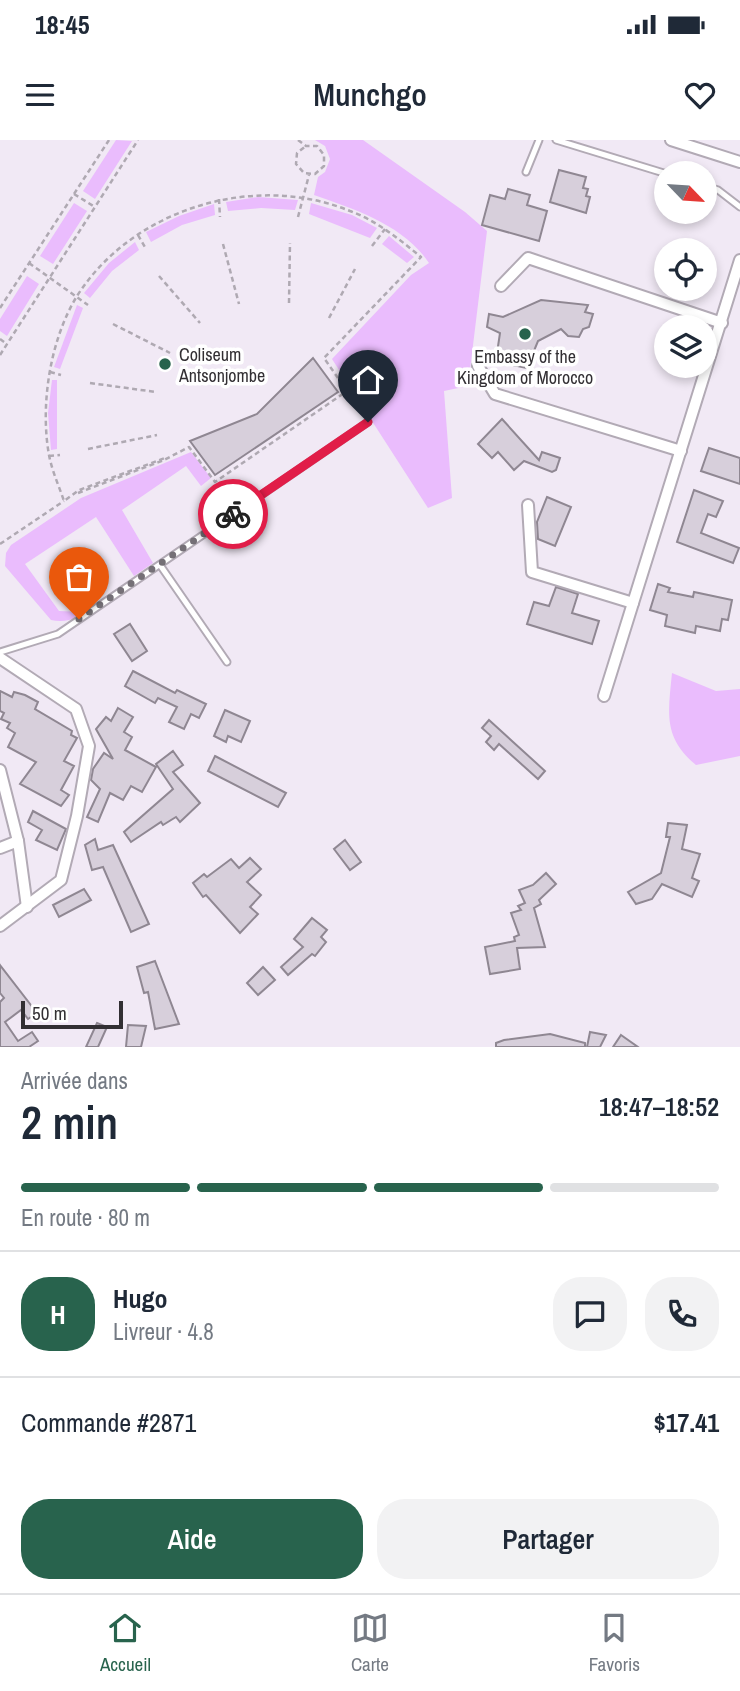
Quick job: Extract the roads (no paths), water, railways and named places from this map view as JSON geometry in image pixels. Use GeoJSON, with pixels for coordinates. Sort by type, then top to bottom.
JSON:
{"type":"FeatureCollection","features":[{"type":"Feature","properties":{"kind":"street"},"geometry":{"type":"LineString","coordinates":[[671,140],[696,143],[740,162]]}},
{"type":"Feature","properties":{"kind":"street"},"geometry":{"type":"LineString","coordinates":[[501,286],[528,258],[722,323]]}},
{"type":"Feature","properties":{"kind":"street"},"geometry":{"type":"LineString","coordinates":[[604,696],[740,260]]}},
{"type":"Feature","properties":{"kind":"street"},"geometry":{"type":"LineString","coordinates":[[478,366],[495,394],[681,451]]}},
{"type":"Feature","properties":{"kind":"street"},"geometry":{"type":"LineString","coordinates":[[528,505],[532,572],[634,603]]}},
{"type":"Feature","properties":{"kind":"street"},"geometry":{"type":"LineString","coordinates":[[0,658],[76,709],[89,746],[77,816],[61,880],[0,926]]}},
{"type":"Feature","properties":{"kind":"street"},"geometry":{"type":"LineString","coordinates":[[0,770],[18,841],[27,907]]}},
{"type":"Feature","properties":{"kind":"street"},"geometry":{"type":"LineString","coordinates":[[0,848],[18,841]]}},
{"type":"Feature","properties":{"kind":"lane"},"geometry":{"type":"LineString","coordinates":[[526,172],[539,140]]}},
{"type":"Feature","properties":{"kind":"lane"},"geometry":{"type":"LineString","coordinates":[[556,140],[654,170]]}},
{"type":"Feature","properties":{"kind":"lane"},"geometry":{"type":"LineString","coordinates":[[718,190],[740,207]]}},
{"type":"Feature","properties":{"kind":"lane"},"geometry":{"type":"LineString","coordinates":[[0,652],[58,634],[368,422]]}},
{"type":"Feature","properties":{"kind":"lane"},"geometry":{"type":"LineString","coordinates":[[160,565],[227,662]]}},
{"type":"Feature","properties":{"kind":"place","name":"Embassy of the Kingdom of Morocco"},"geometry":{"type":"Point","coordinates":[525,334]}},
{"type":"Feature","properties":{"kind":"place","name":"Coliseum Antsonjombe"},"geometry":{"type":"Point","coordinates":[165,364]}}]}
